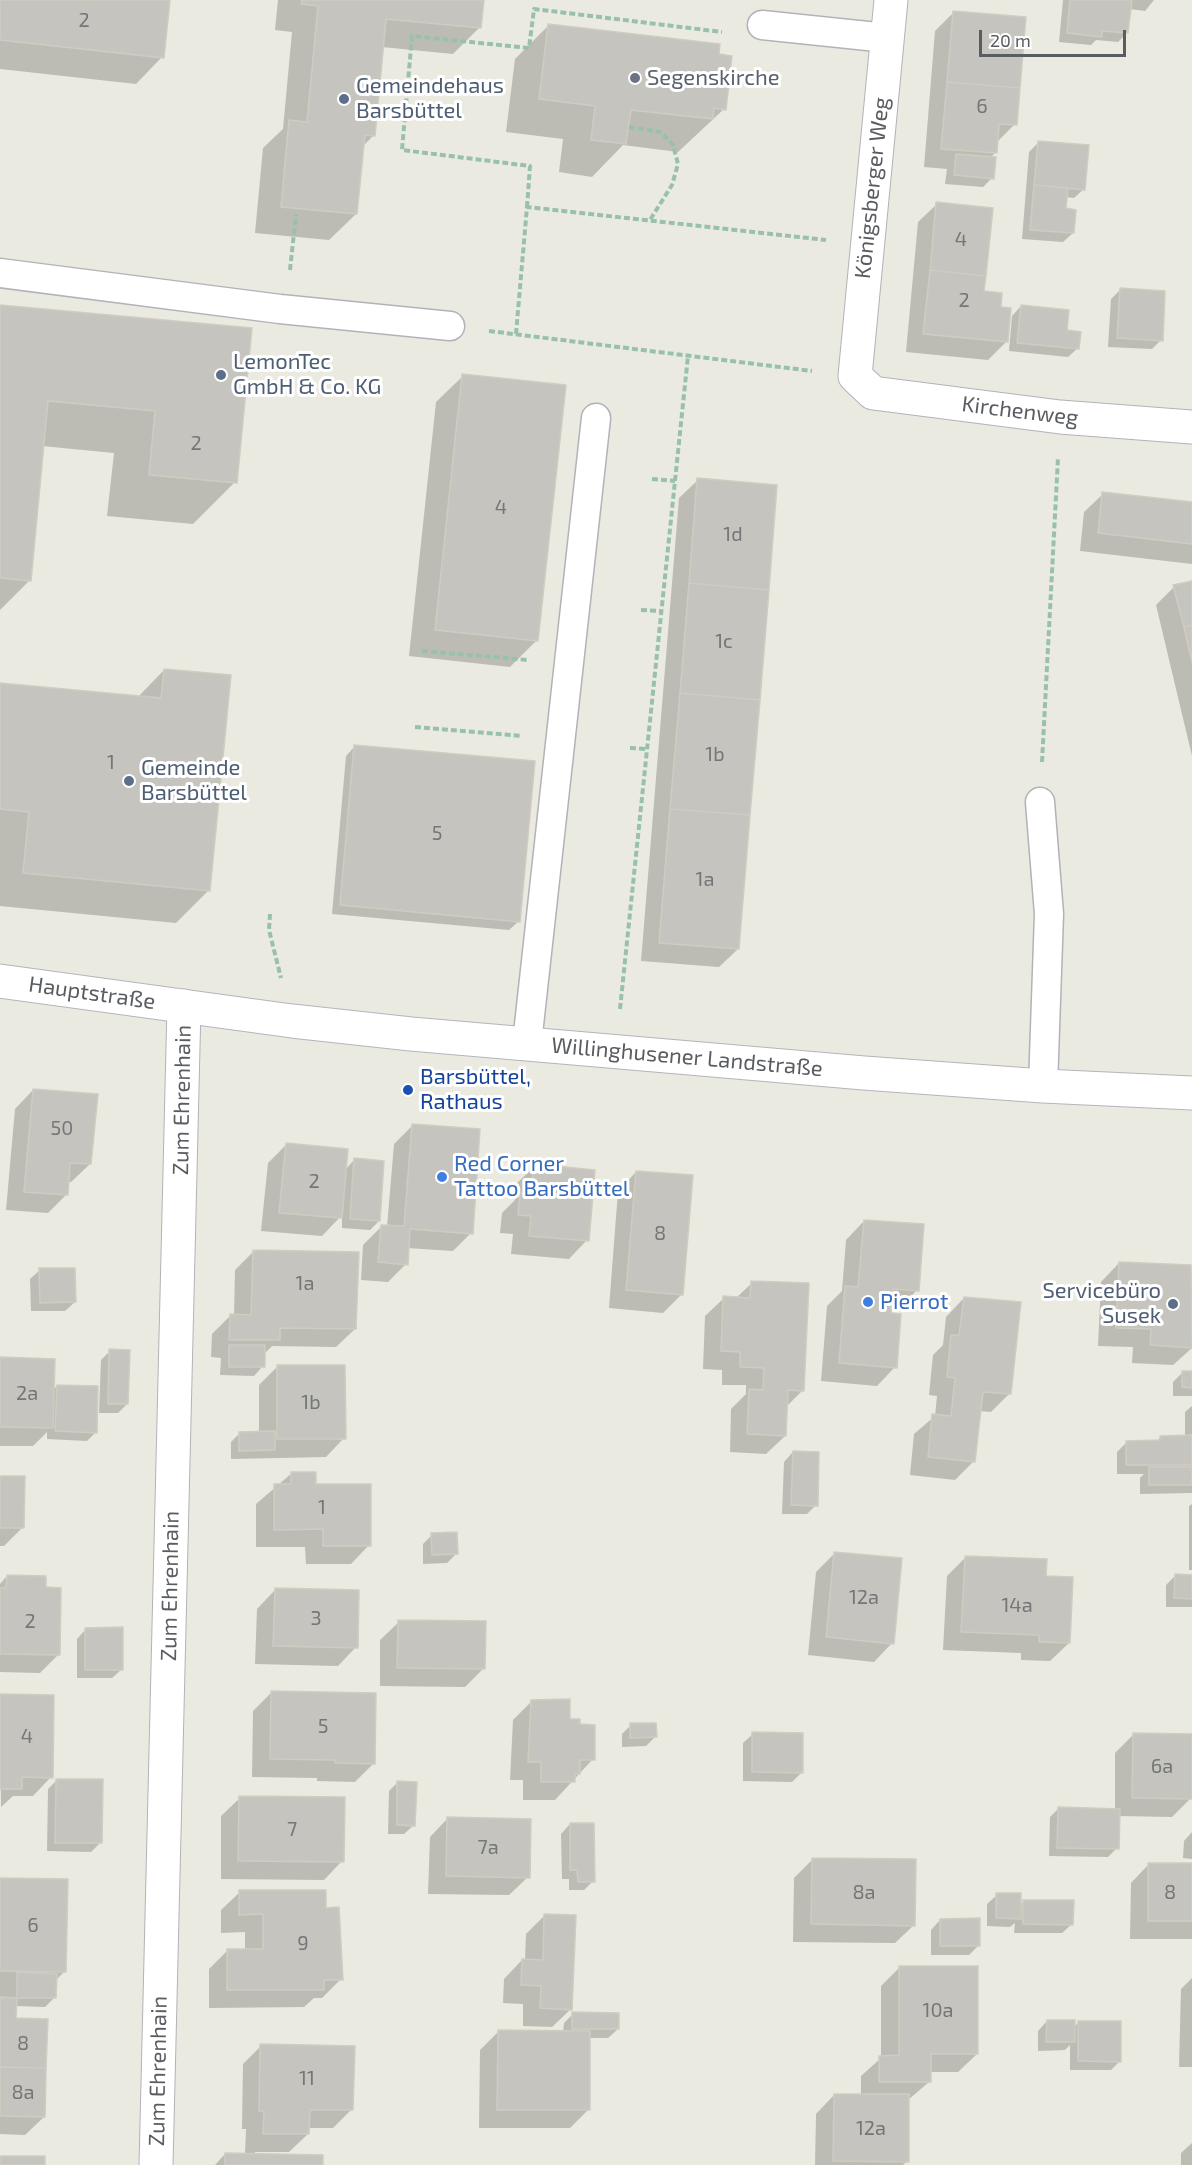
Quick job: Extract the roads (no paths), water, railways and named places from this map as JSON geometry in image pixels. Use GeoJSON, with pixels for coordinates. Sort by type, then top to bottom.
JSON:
{"type":"FeatureCollection","features":[{"type":"Feature","properties":{"kind":"street","name":"Königsberger Weg"},"geometry":{"type":"LineString","coordinates":[[855,376],[891,0]]}},
{"type":"Feature","properties":{"kind":"street","name":"Kirchenweg"},"geometry":{"type":"LineString","coordinates":[[855,376],[873,393],[1060,417],[1192,427]]}},
{"type":"Feature","properties":{"kind":"street","name":"Hauptstraße"},"geometry":{"type":"LineString","coordinates":[[0,981],[184,1006]]}},
{"type":"Feature","properties":{"kind":"street","name":"Willinghusener Landstraße"},"geometry":{"type":"LineString","coordinates":[[184,1006],[292,1021],[527,1043],[1043,1086],[1192,1093]]}},
{"type":"Feature","properties":{"kind":"street","name":"Zum Ehrenhain"},"geometry":{"type":"LineString","coordinates":[[156,2165],[184,1006]]}},
{"type":"Feature","properties":{"kind":"lane"},"geometry":{"type":"LineString","coordinates":[[762,25],[887,38]]}},
{"type":"Feature","properties":{"kind":"lane"},"geometry":{"type":"LineString","coordinates":[[0,273],[286,309],[450,326]]}},
{"type":"Feature","properties":{"kind":"lane"},"geometry":{"type":"LineString","coordinates":[[527,1043],[596,418]]}},
{"type":"Feature","properties":{"kind":"lane"},"geometry":{"type":"LineString","coordinates":[[1040,802],[1049,914],[1043,1086]]}},
{"type":"Feature","properties":{"kind":"place","name":"Segenskirche"},"geometry":{"type":"Point","coordinates":[635,78]}},
{"type":"Feature","properties":{"kind":"place","name":"Gemeindehaus Barsbüttel"},"geometry":{"type":"Point","coordinates":[344,99]}},
{"type":"Feature","properties":{"kind":"place","name":"LemonTec GmbH & Co. KG"},"geometry":{"type":"Point","coordinates":[221,375]}},
{"type":"Feature","properties":{"kind":"place","name":"Gemeinde Barsbüttel"},"geometry":{"type":"Point","coordinates":[129,781]}},
{"type":"Feature","properties":{"kind":"place","name":"Barsbüttel, Rathaus"},"geometry":{"type":"Point","coordinates":[408,1090]}},
{"type":"Feature","properties":{"kind":"place","name":"Red Corner Tattoo Barsbüttel"},"geometry":{"type":"Point","coordinates":[442,1177]}},
{"type":"Feature","properties":{"kind":"place","name":"Pierrot"},"geometry":{"type":"Point","coordinates":[868,1302]}},
{"type":"Feature","properties":{"kind":"place","name":"Servicebüro Susek"},"geometry":{"type":"Point","coordinates":[1173,1304]}}]}
